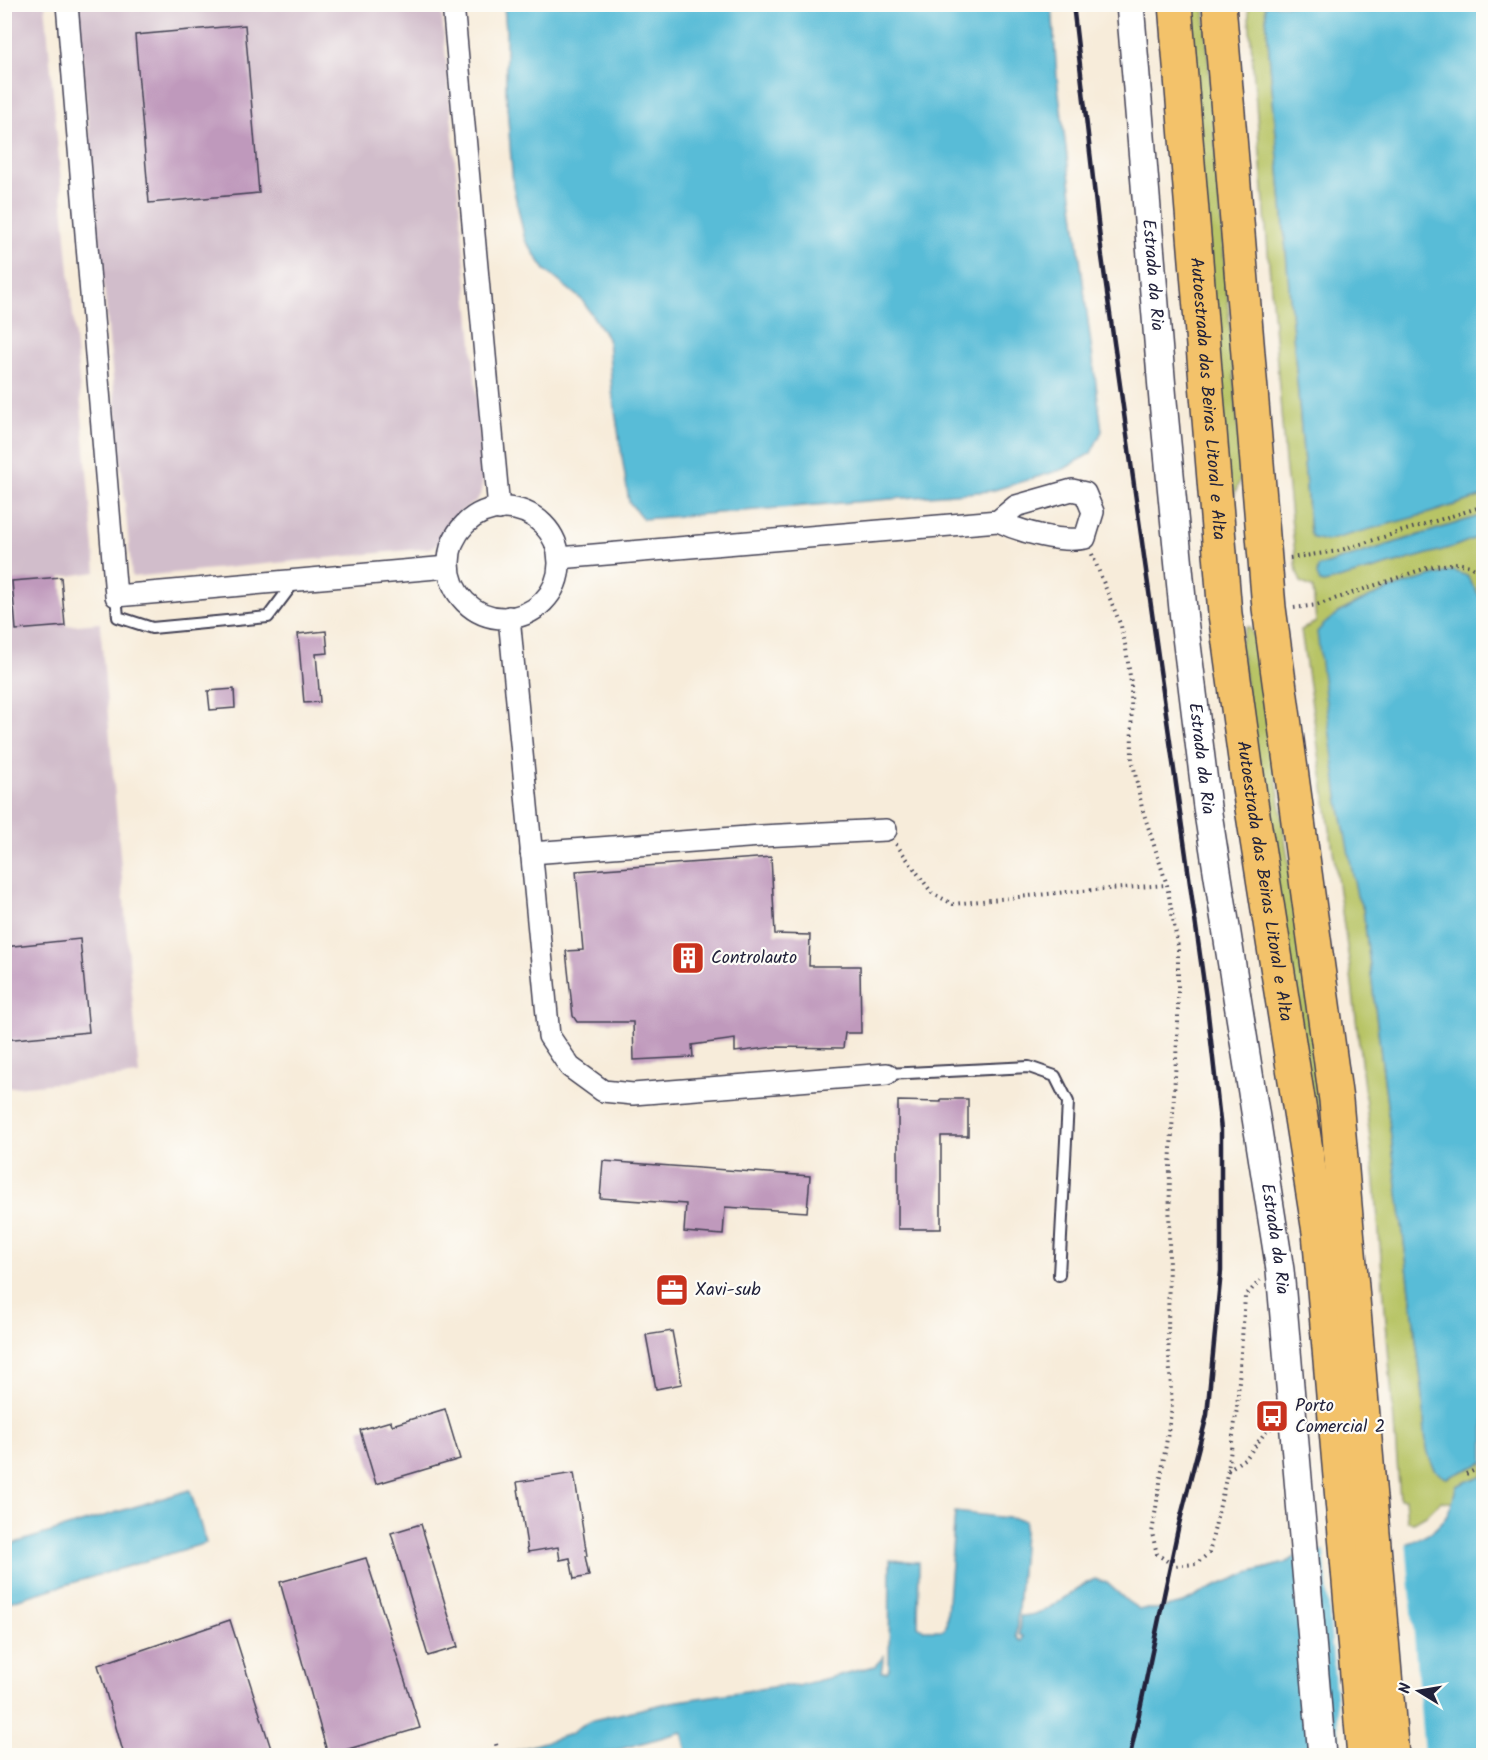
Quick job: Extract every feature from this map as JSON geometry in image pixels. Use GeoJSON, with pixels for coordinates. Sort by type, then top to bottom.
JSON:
{"type":"FeatureCollection","features":[{"type":"Feature","properties":{"kind":"highway","name":"Autoestrada das Beiras Litoral e Alta"},"geometry":{"type":"LineString","coordinates":[[1175,4],[1225,614],[1251,802],[1319,1232],[1392,1755]]}},
{"type":"Feature","properties":{"kind":"highway","name":"Autoestrada das Beiras Litoral e Alta"},"geometry":{"type":"LineString","coordinates":[[1219,4],[1269,608],[1336,1100],[1357,1507],[1364,1755]]}},
{"type":"Feature","properties":{"kind":"street"},"geometry":{"type":"LineString","coordinates":[[67,4],[116,596],[448,567]]}},
{"type":"Feature","properties":{"kind":"street"},"geometry":{"type":"LineString","coordinates":[[453,4],[499,509]]}},
{"type":"Feature","properties":{"kind":"street","name":"Estrada da Ria"},"geometry":{"type":"LineString","coordinates":[[1131,4],[1163,401],[1185,632],[1208,807],[1280,1270],[1322,1755]]}},
{"type":"Feature","properties":{"kind":"street"},"geometry":{"type":"LineString","coordinates":[[559,558],[998,521],[1015,529],[1073,540],[1085,538],[1093,512],[1085,493],[1072,490],[1016,506],[998,521]]}},
{"type":"Feature","properties":{"kind":"street"},"geometry":{"type":"LineString","coordinates":[[512,508],[535,516],[552,534],[559,558],[555,583],[542,604],[520,616],[509,617],[495,618],[472,609],[456,591],[448,567],[452,543],[466,522],[487,510],[499,509],[512,508]]}},
{"type":"Feature","properties":{"kind":"street"},"geometry":{"type":"LineString","coordinates":[[509,617],[549,1036],[570,1067],[603,1091],[633,1094],[887,1074]]}},
{"type":"Feature","properties":{"kind":"street"},"geometry":{"type":"LineString","coordinates":[[531,854],[750,837],[886,830]]}},
{"type":"Feature","properties":{"kind":"lane"},"geometry":{"type":"LineString","coordinates":[[116,596],[118,617],[152,628],[268,617],[296,581]]}},
{"type":"Feature","properties":{"kind":"lane"},"geometry":{"type":"LineString","coordinates":[[887,1074],[1029,1067],[1055,1076],[1068,1102],[1059,1275]]}},
{"type":"Feature","properties":{"kind":"path"},"geometry":{"type":"LineString","coordinates":[[1289,558],[1338,550],[1484,506]]}},
{"type":"Feature","properties":{"kind":"path"},"geometry":{"type":"LineString","coordinates":[[1085,538],[1121,626],[1131,683],[1132,758],[1142,808],[1167,885],[1178,947],[1178,1022],[1170,1167],[1168,1337],[1172,1407],[1152,1533],[1157,1554],[1174,1566],[1196,1564],[1209,1553],[1228,1470],[1237,1408],[1245,1297],[1258,1281],[1280,1270]]}},
{"type":"Feature","properties":{"kind":"path"},"geometry":{"type":"LineString","coordinates":[[1293,609],[1317,605],[1429,567],[1457,563],[1470,566],[1484,575]]}},
{"type":"Feature","properties":{"kind":"path"},"geometry":{"type":"LineString","coordinates":[[886,830],[932,893],[953,904],[1066,892],[1167,885]]}},
{"type":"Feature","properties":{"kind":"path"},"geometry":{"type":"LineString","coordinates":[[1228,1470],[1247,1456],[1268,1430],[1293,1422]]}},
{"type":"Feature","properties":{"kind":"path"},"geometry":{"type":"LineString","coordinates":[[1466,1474],[1484,1466]]}},
{"type":"Feature","properties":{"kind":"path"},"geometry":{"type":"LineString","coordinates":[[496,1744],[499,1755]]}},
{"type":"Feature","properties":{"kind":"shaded area"},"geometry":{"type":"Polygon","coordinates":[[[45,4],[96,572],[61,577],[64,613],[66,626],[100,623],[139,1075],[5,1088],[4,5],[45,4]]]}},
{"type":"Feature","properties":{"kind":"shaded area"},"geometry":{"type":"Polygon","coordinates":[[[77,5],[441,5],[484,475],[480,495],[450,522],[440,543],[430,548],[132,577],[77,5]]]}},
{"type":"Feature","properties":{"kind":"green space"},"geometry":{"type":"Polygon","coordinates":[[[1185,5],[1204,5],[1242,475],[1234,496],[1224,476],[1185,5]]]}},
{"type":"Feature","properties":{"kind":"green space"},"geometry":{"type":"Polygon","coordinates":[[[1248,5],[1265,5],[1310,533],[1426,514],[1483,496],[1483,515],[1318,567],[1320,581],[1324,583],[1452,547],[1483,535],[1483,603],[1467,576],[1432,576],[1362,601],[1337,613],[1357,896],[1363,909],[1423,1396],[1426,1442],[1433,1465],[1447,1478],[1483,1462],[1483,1475],[1456,1486],[1454,1503],[1441,1501],[1428,1514],[1414,1522],[1407,1521],[1405,1499],[1400,1499],[1375,1182],[1350,967],[1301,630],[1316,622],[1313,588],[1301,582],[1297,572],[1285,461],[1248,5]]]}},
{"type":"Feature","properties":{"kind":"green space"},"geometry":{"type":"Polygon","coordinates":[[[1246,627],[1249,627],[1257,642],[1313,1033],[1347,1390],[1240,643],[1246,627]]]}},
{"type":"Feature","properties":{"kind":"water"},"geometry":{"type":"Polygon","coordinates":[[[504,5],[1052,5],[1057,78],[1102,431],[1091,453],[1064,469],[991,491],[643,519],[629,502],[612,391],[608,339],[582,300],[545,270],[525,240],[513,186],[506,91],[504,5]]]}},
{"type":"Feature","properties":{"kind":"water"},"geometry":{"type":"Polygon","coordinates":[[[1265,5],[1483,5],[1483,496],[1326,541],[1313,538],[1310,533],[1265,5]]]}},
{"type":"Feature","properties":{"kind":"water"},"geometry":{"type":"Polygon","coordinates":[[[1483,515],[1483,535],[1453,547],[1324,583],[1320,582],[1317,575],[1318,567],[1483,515]]]}},
{"type":"Feature","properties":{"kind":"water"},"geometry":{"type":"Polygon","coordinates":[[[1454,571],[1467,576],[1484,603],[1484,1462],[1447,1478],[1433,1465],[1426,1442],[1423,1396],[1363,909],[1357,896],[1338,797],[1317,632],[1343,611],[1380,593],[1454,571]]]}},
{"type":"Feature","properties":{"kind":"water"},"geometry":{"type":"Polygon","coordinates":[[[1483,1475],[1483,1755],[688,1756],[682,1732],[599,1755],[498,1756],[571,1734],[593,1720],[672,1702],[779,1686],[797,1686],[875,1666],[884,1656],[881,1672],[887,1672],[889,1669],[890,1560],[919,1562],[918,1626],[924,1630],[943,1630],[946,1626],[955,1512],[1025,1520],[1016,1636],[1022,1641],[1023,1636],[1019,1635],[1020,1616],[1031,1615],[1051,1607],[1095,1579],[1107,1583],[1139,1609],[1157,1609],[1184,1603],[1207,1590],[1248,1573],[1285,1563],[1302,1553],[1408,1543],[1428,1534],[1442,1522],[1451,1506],[1456,1486],[1483,1475]]]}},
{"type":"Feature","properties":{"kind":"water"},"geometry":{"type":"Polygon","coordinates":[[[190,1490],[206,1543],[5,1603],[5,1546],[190,1490]]]}},
{"type":"Feature","properties":{"kind":"pier"},"geometry":{"type":"Polygon","coordinates":[[[1406,1540],[1424,1755],[1341,1755],[1324,1548],[1406,1540]]]}},
{"type":"Feature","properties":{"kind":"building"},"geometry":{"type":"Polygon","coordinates":[[[245,25],[259,193],[149,203],[135,35],[245,25]]]}},
{"type":"Feature","properties":{"kind":"building"},"geometry":{"type":"Polygon","coordinates":[[[61,577],[65,626],[16,630],[12,581],[61,577]]]}},
{"type":"Feature","properties":{"kind":"building"},"geometry":{"type":"Polygon","coordinates":[[[326,631],[328,653],[316,654],[320,702],[304,703],[298,634],[326,631]]]}},
{"type":"Feature","properties":{"kind":"building"},"geometry":{"type":"Polygon","coordinates":[[[234,689],[235,708],[210,710],[208,691],[234,689]]]}},
{"type":"Feature","properties":{"kind":"building","name":"Controlauto"},"geometry":{"type":"Polygon","coordinates":[[[771,857],[775,934],[810,935],[809,966],[860,966],[861,1033],[845,1033],[843,1048],[775,1047],[735,1052],[735,1039],[692,1045],[693,1057],[634,1060],[633,1022],[577,1022],[573,1016],[566,951],[583,950],[576,871],[771,857]]]}},
{"type":"Feature","properties":{"kind":"building"},"geometry":{"type":"Polygon","coordinates":[[[80,939],[89,1032],[4,1040],[4,947],[80,939]]]}},
{"type":"Feature","properties":{"kind":"building"},"geometry":{"type":"Polygon","coordinates":[[[941,1099],[968,1099],[968,1136],[941,1136],[941,1229],[898,1229],[898,1101],[941,1102],[941,1099]]]}},
{"type":"Feature","properties":{"kind":"building"},"geometry":{"type":"Polygon","coordinates":[[[603,1161],[810,1176],[807,1212],[725,1207],[723,1235],[684,1232],[686,1204],[600,1198],[603,1161]]]}},
{"type":"Feature","properties":{"kind":"building"},"geometry":{"type":"Polygon","coordinates":[[[672,1331],[682,1384],[656,1389],[646,1335],[672,1331]]]}},
{"type":"Feature","properties":{"kind":"building"},"geometry":{"type":"Polygon","coordinates":[[[445,1409],[460,1459],[376,1484],[360,1430],[391,1421],[392,1425],[445,1409]]]}},
{"type":"Feature","properties":{"kind":"building"},"geometry":{"type":"Polygon","coordinates":[[[574,1473],[589,1576],[574,1579],[570,1558],[560,1560],[558,1547],[528,1552],[517,1482],[574,1473]]]}},
{"type":"Feature","properties":{"kind":"building"},"geometry":{"type":"Polygon","coordinates":[[[421,1524],[458,1647],[428,1656],[391,1533],[421,1524]]]}},
{"type":"Feature","properties":{"kind":"building"},"geometry":{"type":"Polygon","coordinates":[[[366,1558],[420,1728],[328,1755],[280,1582],[366,1558]]]}},
{"type":"Feature","properties":{"kind":"building"},"geometry":{"type":"Polygon","coordinates":[[[230,1620],[273,1755],[124,1755],[98,1665],[230,1620]]]}},
{"type":"Feature","properties":{"kind":"railway"},"geometry":{"type":"LineString","coordinates":[[1073,4],[1102,257],[1207,1005],[1221,1130],[1221,1271],[1207,1415],[1179,1524],[1130,1756]]}},
{"type":"Feature","properties":{"kind":"place","name":"Controlauto"},"geometry":{"type":"Point","coordinates":[688,958]}},
{"type":"Feature","properties":{"kind":"place","name":"Xavi-sub"},"geometry":{"type":"Point","coordinates":[672,1290]}},
{"type":"Feature","properties":{"kind":"place","name":"Porto Comercial 2"},"geometry":{"type":"Point","coordinates":[1272,1416]}}]}
